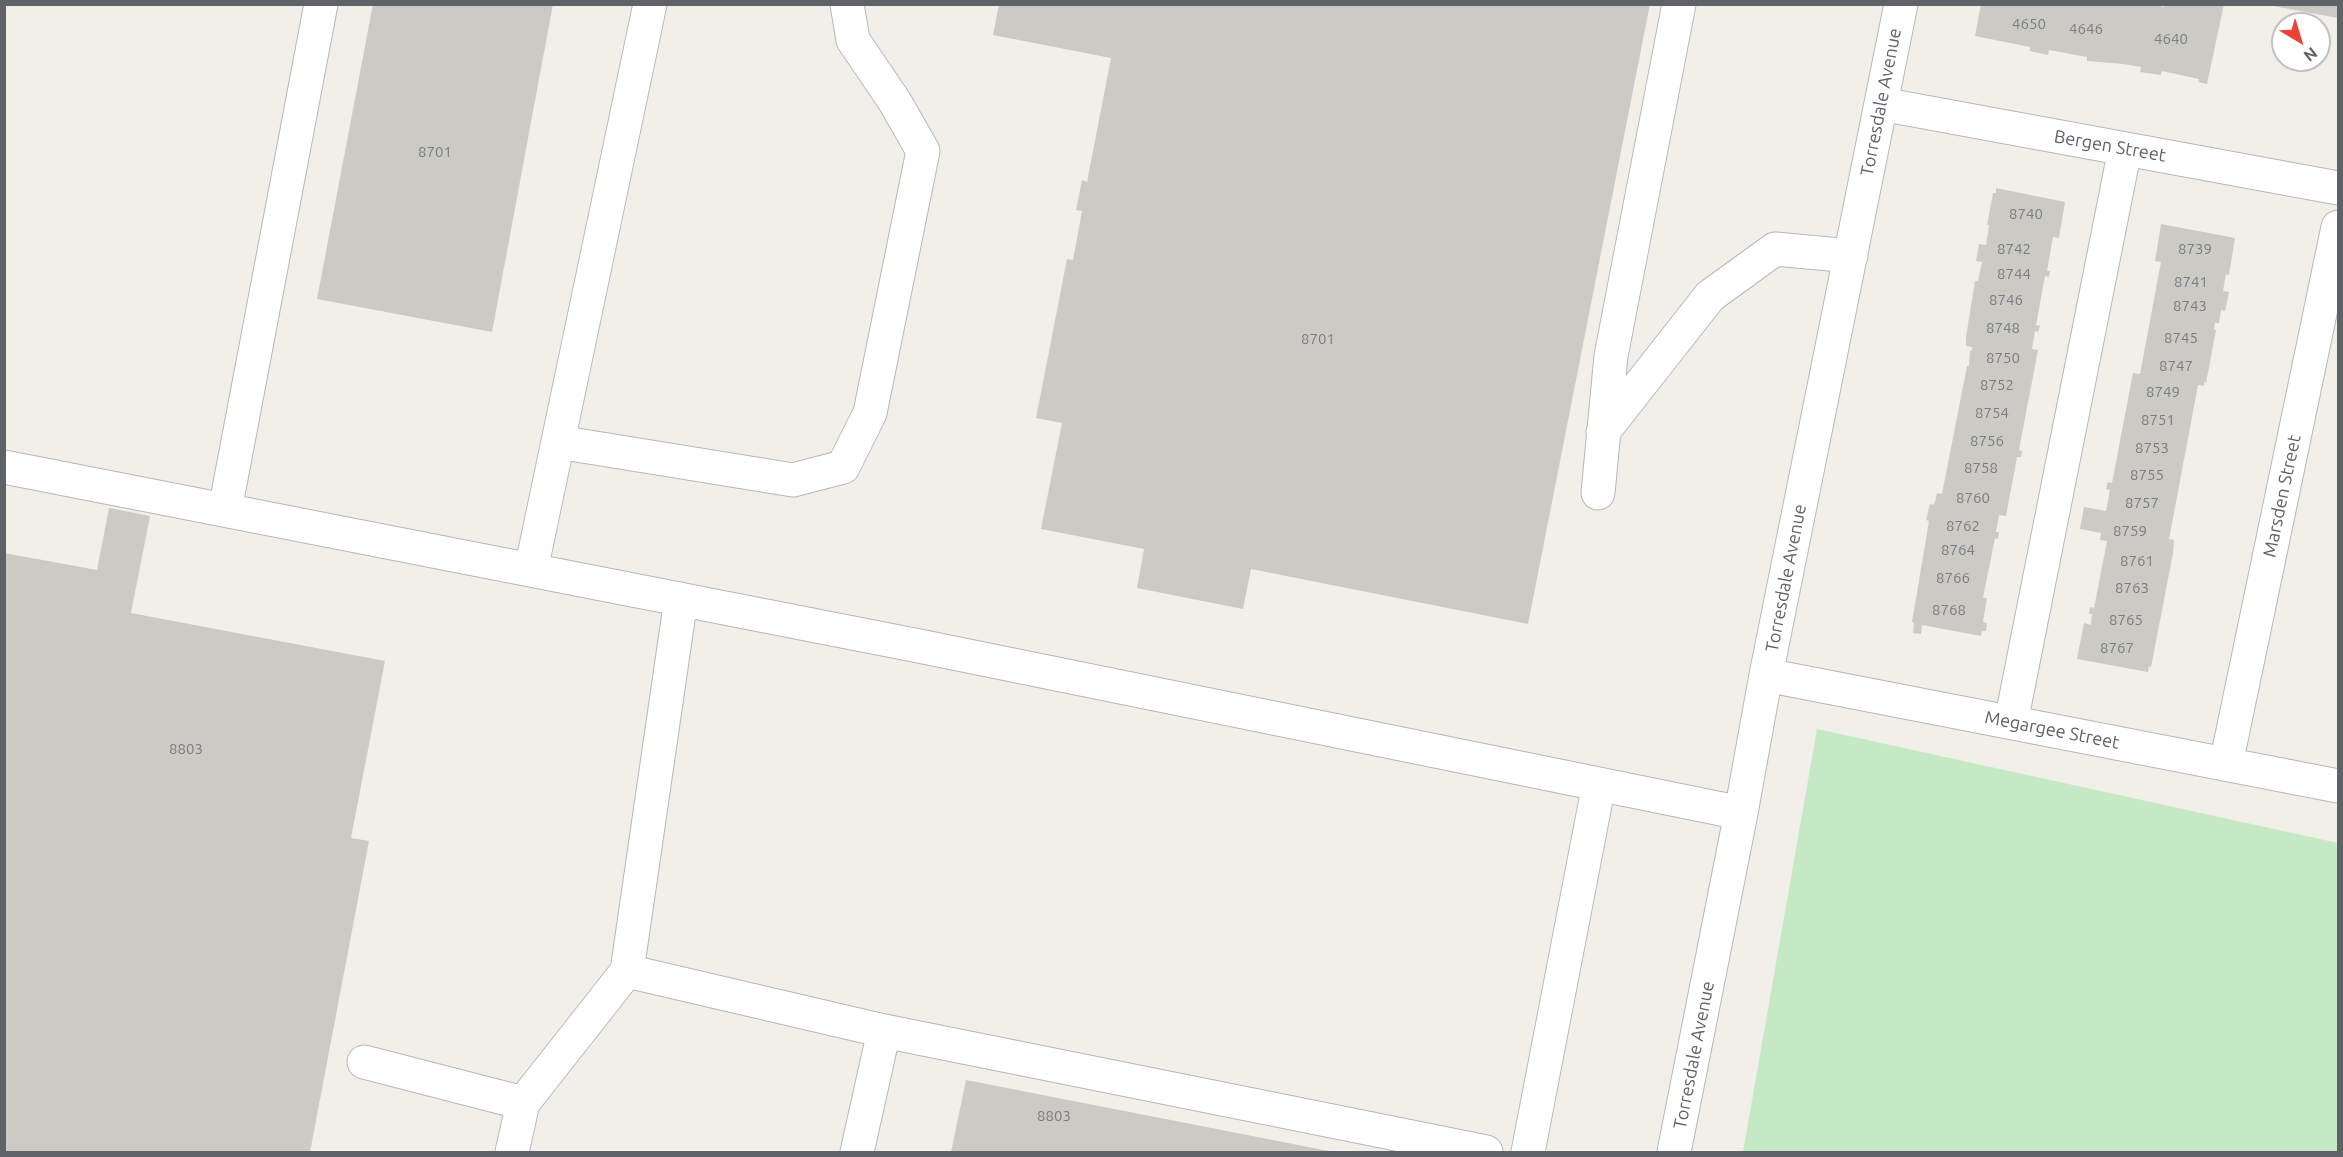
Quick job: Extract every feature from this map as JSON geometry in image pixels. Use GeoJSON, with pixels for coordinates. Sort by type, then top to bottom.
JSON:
{"type":"FeatureCollection","features":[{"type":"Feature","properties":{"kind":"street"},"geometry":{"type":"LineString","coordinates":[[225,510],[321,4]]}},
{"type":"Feature","properties":{"kind":"street"},"geometry":{"type":"LineString","coordinates":[[531,570],[650,4]]}},
{"type":"Feature","properties":{"kind":"street"},"geometry":{"type":"LineString","coordinates":[[558,442],[793,480],[843,467],[870,413],[922,151],[895,102],[854,40],[847,4]]}},
{"type":"Feature","properties":{"kind":"street"},"geometry":{"type":"LineString","coordinates":[[1598,492],[1611,356],[1679,4]]}},
{"type":"Feature","properties":{"kind":"street","name":"Torresdale Avenue"},"geometry":{"type":"LineString","coordinates":[[1674,1152],[1766,675],[1901,4]]}},
{"type":"Feature","properties":{"kind":"street","name":"Bergen Street"},"geometry":{"type":"LineString","coordinates":[[1881,104],[2338,188]]}},
{"type":"Feature","properties":{"kind":"street"},"geometry":{"type":"LineString","coordinates":[[2011,722],[2125,149]]}},
{"type":"Feature","properties":{"kind":"street","name":"Marsden Street"},"geometry":{"type":"LineString","coordinates":[[2226,764],[2338,228]]}},
{"type":"Feature","properties":{"kind":"street"},"geometry":{"type":"LineString","coordinates":[[1603,432],[1710,296],[1775,249],[1851,256]]}},
{"type":"Feature","properties":{"kind":"street"},"geometry":{"type":"LineString","coordinates":[[4,467],[681,599],[1741,813]]}},
{"type":"Feature","properties":{"kind":"street"},"geometry":{"type":"LineString","coordinates":[[512,1152],[523,1103],[627,971],[681,599]]}},
{"type":"Feature","properties":{"kind":"street","name":"Megargee Street"},"geometry":{"type":"LineString","coordinates":[[1766,675],[2338,786]]}},
{"type":"Feature","properties":{"kind":"street"},"geometry":{"type":"LineString","coordinates":[[1528,1152],[1599,784]]}},
{"type":"Feature","properties":{"kind":"street"},"geometry":{"type":"LineString","coordinates":[[627,971],[884,1031],[1486,1152]]}},
{"type":"Feature","properties":{"kind":"street"},"geometry":{"type":"LineString","coordinates":[[857,1152],[884,1031]]}},
{"type":"Feature","properties":{"kind":"street"},"geometry":{"type":"LineString","coordinates":[[364,1062],[523,1103]]}},
{"type":"Feature","properties":{"kind":"green space"},"geometry":{"type":"Polygon","coordinates":[[[1817,729],[2338,843],[2338,1152],[1743,1152],[1817,729]]]}},
{"type":"Feature","properties":{"kind":"building"},"geometry":{"type":"Polygon","coordinates":[[[373,4],[553,4],[492,332],[317,299],[373,4]]]}},
{"type":"Feature","properties":{"kind":"building"},"geometry":{"type":"Polygon","coordinates":[[[999,4],[1650,4],[1528,624],[1251,569],[1243,609],[1137,588],[1144,549],[1041,529],[1062,423],[1036,418],[1067,259],[1073,260],[1082,211],[1076,210],[1082,180],[1087,182],[1111,58],[993,35],[999,4]]]}},
{"type":"Feature","properties":{"kind":"building"},"geometry":{"type":"Polygon","coordinates":[[[1981,4],[2152,4],[2164,7],[2165,4],[2224,4],[2207,84],[2198,82],[2199,79],[2162,71],[2161,75],[2140,72],[2141,67],[2087,61],[2087,57],[2049,50],[2048,55],[2030,51],[2030,47],[1975,36],[1981,4]]]}},
{"type":"Feature","properties":{"kind":"building"},"geometry":{"type":"Polygon","coordinates":[[[2273,4],[2338,4],[2338,18],[2331,17],[2331,12],[2306,12],[2273,6],[2273,4]]]}},
{"type":"Feature","properties":{"kind":"building"},"geometry":{"type":"Polygon","coordinates":[[[1996,188],[2065,202],[2059,238],[2053,237],[2047,271],[2050,271],[2049,277],[2045,276],[2036,325],[2040,326],[2038,332],[2035,331],[2032,349],[2038,350],[2019,450],[2022,451],[2021,457],[2017,457],[2006,516],[1999,515],[1996,532],[1999,532],[1998,539],[1995,538],[1983,598],[1987,598],[1983,622],[1987,623],[1986,631],[1982,631],[1981,636],[1922,625],[1921,634],[1913,633],[1914,623],[1912,622],[1929,521],[1926,520],[1930,504],[1933,505],[1935,502],[1937,493],[1942,494],[1967,366],[1969,366],[1972,347],[1966,346],[1966,337],[1975,281],[1978,281],[1982,262],[1976,261],[1979,244],[1986,245],[1989,225],[1987,225],[1996,188]]]}},
{"type":"Feature","properties":{"kind":"building"},"geometry":{"type":"Polygon","coordinates":[[[2161,224],[2235,238],[2229,275],[2226,274],[2223,291],[2229,292],[2225,311],[2221,310],[2219,323],[2215,323],[2214,329],[2216,330],[2206,383],[2204,382],[2204,386],[2198,385],[2169,539],[2174,540],[2173,553],[2151,667],[2149,666],[2148,672],[2077,659],[2084,623],[2091,625],[2090,607],[2094,608],[2107,541],[2100,540],[2101,533],[2080,529],[2084,507],[2106,511],[2110,490],[2106,489],[2108,482],[2112,483],[2133,373],[2140,374],[2161,262],[2155,261],[2161,224]]]}},
{"type":"Feature","properties":{"kind":"building"},"geometry":{"type":"Polygon","coordinates":[[[109,508],[150,516],[131,613],[385,661],[351,838],[369,841],[310,1152],[4,1152],[4,553],[97,570],[109,508]]]}},
{"type":"Feature","properties":{"kind":"building"},"geometry":{"type":"Polygon","coordinates":[[[966,1080],[1329,1151],[1329,1152],[951,1152],[966,1080]]]}}]}
